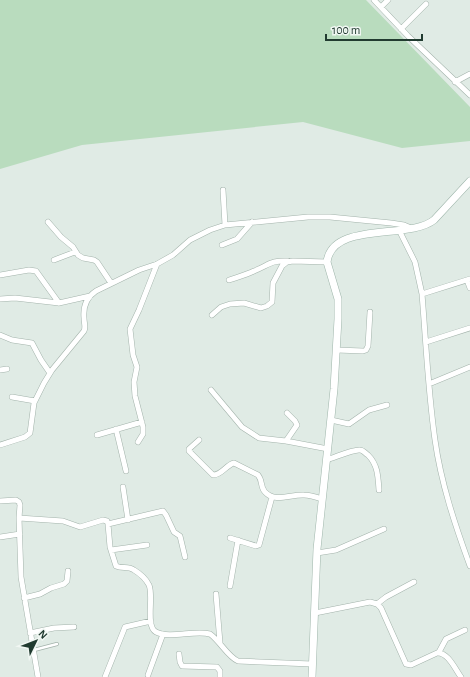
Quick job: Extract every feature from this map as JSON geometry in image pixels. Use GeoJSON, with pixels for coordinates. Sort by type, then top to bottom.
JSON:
{"type":"FeatureCollection","features":[{"type":"Feature","properties":{"kind":"street"},"geometry":{"type":"LineString","coordinates":[[374,0],[401,29],[470,95]]}},
{"type":"Feature","properties":{"kind":"street"},"geometry":{"type":"LineString","coordinates":[[381,7],[388,0]]}},
{"type":"Feature","properties":{"kind":"street"},"geometry":{"type":"LineString","coordinates":[[401,29],[426,4]]}},
{"type":"Feature","properties":{"kind":"street"},"geometry":{"type":"LineString","coordinates":[[455,82],[470,74]]}},
{"type":"Feature","properties":{"kind":"street"},"geometry":{"type":"LineString","coordinates":[[312,677],[317,553],[337,350],[338,299],[327,262],[328,256],[332,248],[342,240],[424,226],[431,222],[470,181]]}},
{"type":"Feature","properties":{"kind":"street"},"geometry":{"type":"LineString","coordinates":[[223,190],[226,225]]}},
{"type":"Feature","properties":{"kind":"street"},"geometry":{"type":"LineString","coordinates":[[0,446],[26,437],[32,430],[32,414],[35,401],[50,373],[84,331],[84,312],[87,300],[90,296],[111,283],[139,270],[157,264],[173,255],[190,240],[210,230],[226,225],[308,217],[330,217],[385,222],[404,225],[411,228]]}},
{"type":"Feature","properties":{"kind":"street"},"geometry":{"type":"LineString","coordinates":[[48,222],[60,237],[73,247],[75,252],[80,257],[97,262],[111,283]]}},
{"type":"Feature","properties":{"kind":"street"},"geometry":{"type":"LineString","coordinates":[[222,245],[237,239],[252,222]]}},
{"type":"Feature","properties":{"kind":"street"},"geometry":{"type":"LineString","coordinates":[[399,230],[416,262],[422,294],[435,440],[456,526],[470,566]]}},
{"type":"Feature","properties":{"kind":"street"},"geometry":{"type":"LineString","coordinates":[[54,260],[75,252]]}},
{"type":"Feature","properties":{"kind":"street"},"geometry":{"type":"LineString","coordinates":[[229,280],[253,272],[270,263],[279,261],[327,262]]}},
{"type":"Feature","properties":{"kind":"street"},"geometry":{"type":"LineString","coordinates":[[212,315],[221,307],[230,304],[244,304],[261,308],[267,306],[272,302],[273,283],[282,266],[290,261]]}},
{"type":"Feature","properties":{"kind":"street"},"geometry":{"type":"LineString","coordinates":[[138,442],[143,434],[142,422],[135,396],[134,382],[137,367],[132,355],[130,329],[157,264]]}},
{"type":"Feature","properties":{"kind":"street"},"geometry":{"type":"LineString","coordinates":[[0,275],[29,270],[36,271],[59,303]]}},
{"type":"Feature","properties":{"kind":"street"},"geometry":{"type":"LineString","coordinates":[[422,294],[468,279],[470,288]]}},
{"type":"Feature","properties":{"kind":"street"},"geometry":{"type":"LineString","coordinates":[[0,299],[15,298],[59,303],[90,296]]}},
{"type":"Feature","properties":{"kind":"street"},"geometry":{"type":"LineString","coordinates":[[337,350],[366,350],[368,346],[370,312]]}},
{"type":"Feature","properties":{"kind":"street"},"geometry":{"type":"LineString","coordinates":[[426,342],[470,328]]}},
{"type":"Feature","properties":{"kind":"street"},"geometry":{"type":"LineString","coordinates":[[0,335],[12,340],[32,343],[50,373]]}},
{"type":"Feature","properties":{"kind":"street"},"geometry":{"type":"LineString","coordinates":[[429,384],[470,367]]}},
{"type":"Feature","properties":{"kind":"street"},"geometry":{"type":"LineString","coordinates":[[0,370],[7,369]]}},
{"type":"Feature","properties":{"kind":"street"},"geometry":{"type":"LineString","coordinates":[[211,390],[234,419],[251,434],[265,440],[286,441],[328,449]]}},
{"type":"Feature","properties":{"kind":"street"},"geometry":{"type":"LineString","coordinates":[[12,397],[35,401]]}},
{"type":"Feature","properties":{"kind":"street"},"geometry":{"type":"LineString","coordinates":[[331,420],[349,424],[369,410],[387,405]]}},
{"type":"Feature","properties":{"kind":"street"},"geometry":{"type":"LineString","coordinates":[[286,441],[297,425],[287,413]]}},
{"type":"Feature","properties":{"kind":"street"},"geometry":{"type":"LineString","coordinates":[[97,436],[142,422]]}},
{"type":"Feature","properties":{"kind":"street"},"geometry":{"type":"LineString","coordinates":[[116,430],[126,471]]}},
{"type":"Feature","properties":{"kind":"street"},"geometry":{"type":"LineString","coordinates":[[199,440],[189,449],[189,451],[211,473],[216,475],[219,474],[230,464],[234,463],[261,478],[262,489],[272,497],[305,495],[322,499]]}},
{"type":"Feature","properties":{"kind":"street"},"geometry":{"type":"LineString","coordinates":[[326,460],[356,450],[362,450],[370,457],[376,466],[378,471],[379,490]]}},
{"type":"Feature","properties":{"kind":"street"},"geometry":{"type":"LineString","coordinates":[[123,487],[128,520]]}},
{"type":"Feature","properties":{"kind":"street"},"geometry":{"type":"LineString","coordinates":[[230,538],[256,546],[259,545],[272,497]]}},
{"type":"Feature","properties":{"kind":"street"},"geometry":{"type":"LineString","coordinates":[[0,501],[13,500],[19,502],[20,505],[21,577],[38,677]]}},
{"type":"Feature","properties":{"kind":"street"},"geometry":{"type":"LineString","coordinates":[[108,524],[161,511],[165,513],[173,530],[180,538],[185,557]]}},
{"type":"Feature","properties":{"kind":"street"},"geometry":{"type":"LineString","coordinates":[[19,518],[63,521],[80,527],[102,520],[107,521],[111,550],[116,566],[134,570],[149,585],[150,620],[153,630],[163,634],[207,633],[214,636],[232,658],[238,661],[312,664]]}},
{"type":"Feature","properties":{"kind":"street"},"geometry":{"type":"LineString","coordinates":[[317,553],[336,550],[384,529]]}},
{"type":"Feature","properties":{"kind":"street"},"geometry":{"type":"LineString","coordinates":[[0,537],[20,534]]}},
{"type":"Feature","properties":{"kind":"street"},"geometry":{"type":"LineString","coordinates":[[230,586],[238,540]]}},
{"type":"Feature","properties":{"kind":"street"},"geometry":{"type":"LineString","coordinates":[[111,550],[147,545]]}},
{"type":"Feature","properties":{"kind":"street"},"geometry":{"type":"LineString","coordinates":[[24,598],[40,594],[51,588],[64,584],[67,581],[68,571]]}},
{"type":"Feature","properties":{"kind":"street"},"geometry":{"type":"LineString","coordinates":[[377,604],[386,597],[414,582]]}},
{"type":"Feature","properties":{"kind":"street"},"geometry":{"type":"LineString","coordinates":[[216,594],[220,643]]}},
{"type":"Feature","properties":{"kind":"street"},"geometry":{"type":"LineString","coordinates":[[315,613],[370,602],[377,604],[381,608],[406,664],[411,665],[439,652],[446,640],[465,630]]}},
{"type":"Feature","properties":{"kind":"street"},"geometry":{"type":"LineString","coordinates":[[105,677],[125,627],[150,620]]}},
{"type":"Feature","properties":{"kind":"street"},"geometry":{"type":"LineString","coordinates":[[30,634],[54,628],[74,626]]}},
{"type":"Feature","properties":{"kind":"street"},"geometry":{"type":"LineString","coordinates":[[148,675],[163,634]]}},
{"type":"Feature","properties":{"kind":"street"},"geometry":{"type":"LineString","coordinates":[[439,652],[445,656],[461,677]]}},
{"type":"Feature","properties":{"kind":"street"},"geometry":{"type":"LineString","coordinates":[[179,654],[182,666],[217,667],[220,671],[220,677]]}},
{"type":"Feature","properties":{"kind":"lane"},"geometry":{"type":"LineString","coordinates":[[33,650],[57,644]]}},
{"type":"Feature","properties":{"kind":"green space"},"geometry":{"type":"Polygon","coordinates":[[[0,0],[366,0],[470,107],[470,141],[402,148],[303,122],[82,145],[0,169],[0,0]]]}}]}
